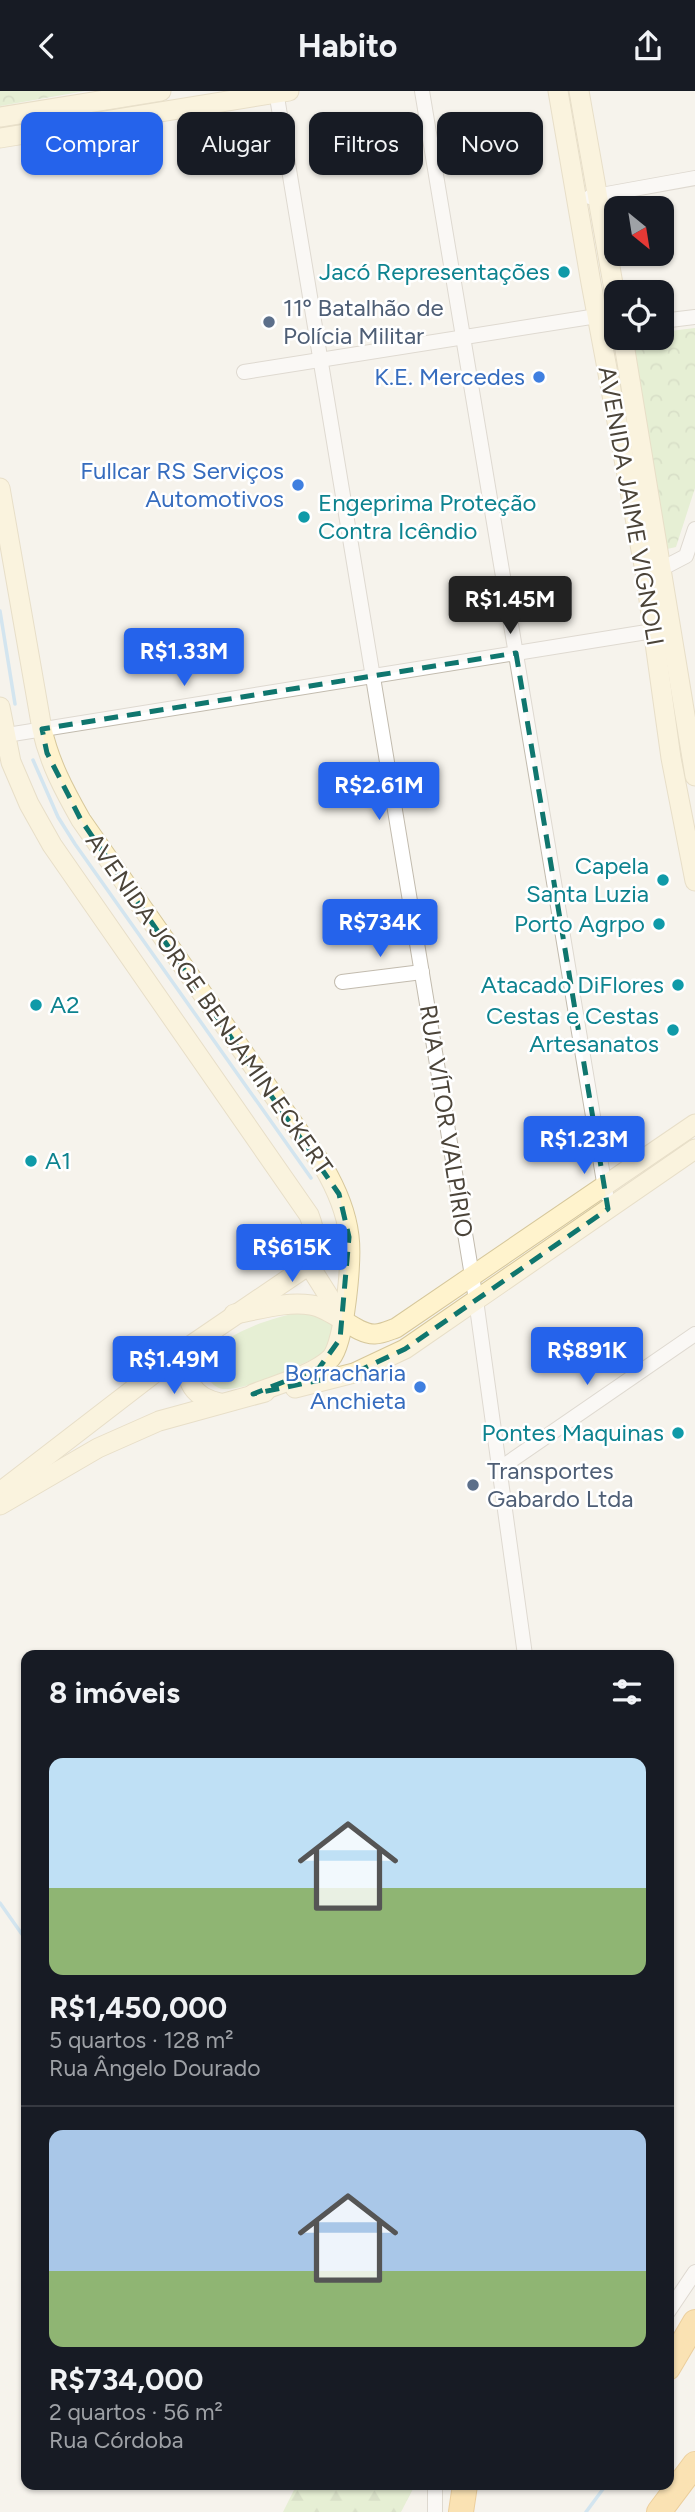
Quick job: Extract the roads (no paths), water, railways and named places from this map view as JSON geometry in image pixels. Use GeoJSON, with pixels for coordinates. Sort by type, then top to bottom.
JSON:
{"type":"FeatureCollection","features":[{"type":"Feature","properties":{"kind":"highway"},"geometry":{"type":"LineString","coordinates":[[674,2358],[695,2322]]}},
{"type":"Feature","properties":{"kind":"highway"},"geometry":{"type":"LineString","coordinates":[[659,2512],[695,2464]]}},
{"type":"Feature","properties":{"kind":"highway"},"geometry":{"type":"LineString","coordinates":[[461,2512],[464,2490]]}},
{"type":"Feature","properties":{"kind":"street"},"geometry":{"type":"LineString","coordinates":[[0,117],[161,91]]}},
{"type":"Feature","properties":{"kind":"street"},"geometry":{"type":"LineString","coordinates":[[422,91],[608,1209]]}},
{"type":"Feature","properties":{"kind":"street","name":"AVENIDA JAIME VIGNOLI"},"geometry":{"type":"LineString","coordinates":[[558,91],[610,280]]}},
{"type":"Feature","properties":{"kind":"street","name":"AVENIDA JAIME VIGNOLI"},"geometry":{"type":"LineString","coordinates":[[579,91],[597,316],[653,570],[683,728],[695,881]]}},
{"type":"Feature","properties":{"kind":"street"},"geometry":{"type":"LineString","coordinates":[[0,138],[280,92]]}},
{"type":"Feature","properties":{"kind":"street","name":"RUA VÍTOR VALPÍRIO"},"geometry":{"type":"LineString","coordinates":[[280,92],[320,359],[476,1300],[524,1650]]}},
{"type":"Feature","properties":{"kind":"street"},"geometry":{"type":"LineString","coordinates":[[587,198],[695,178]]}},
{"type":"Feature","properties":{"kind":"street"},"geometry":{"type":"LineString","coordinates":[[244,372],[597,316],[604,319]]}},
{"type":"Feature","properties":{"kind":"street"},"geometry":{"type":"LineString","coordinates":[[674,320],[695,317]]}},
{"type":"Feature","properties":{"kind":"street","name":"AVENIDA JAIME VIGNOLI"},"geometry":{"type":"LineString","coordinates":[[625,350],[653,570],[653,631],[683,728]]}},
{"type":"Feature","properties":{"kind":"street","name":"AVENIDA JORGE BENJAMIN ECKERT"},"geometry":{"type":"LineString","coordinates":[[0,488],[47,753],[63,789],[81,820],[315,1155],[339,1194],[349,1237],[349,1268],[340,1339],[332,1356],[319,1368],[253,1394]]}},
{"type":"Feature","properties":{"kind":"street"},"geometry":{"type":"LineString","coordinates":[[653,570],[686,556],[695,529]]}},
{"type":"Feature","properties":{"kind":"street"},"geometry":{"type":"LineString","coordinates":[[2,735],[653,631]]}},
{"type":"Feature","properties":{"kind":"street","name":"AVENIDA JORGE BENJAMIN ECKERT"},"geometry":{"type":"LineString","coordinates":[[0,707],[2,735],[11,762],[29,804],[52,845],[309,1215],[316,1240],[309,1265]]}},
{"type":"Feature","properties":{"kind":"street","name":"AVENIDA JAIME VIGNOLI"},"geometry":{"type":"LineString","coordinates":[[686,756],[695,776]]}},
{"type":"Feature","properties":{"kind":"street"},"geometry":{"type":"LineString","coordinates":[[342,982],[422,972]]}},
{"type":"Feature","properties":{"kind":"street"},"geometry":{"type":"LineString","coordinates":[[234,1314],[300,1304],[318,1307],[343,1318],[363,1332],[376,1335],[396,1328],[695,1124]]}},
{"type":"Feature","properties":{"kind":"street"},"geometry":{"type":"LineString","coordinates":[[0,1505],[99,1448],[159,1421],[253,1394],[292,1389],[355,1373],[405,1349],[695,1149]]}},
{"type":"Feature","properties":{"kind":"street"},"geometry":{"type":"LineString","coordinates":[[604,1187],[641,1186],[646,1183]]}},
{"type":"Feature","properties":{"kind":"street"},"geometry":{"type":"LineString","coordinates":[[0,1492],[187,1348],[309,1265],[343,1318]]}},
{"type":"Feature","properties":{"kind":"street"},"geometry":{"type":"LineString","coordinates":[[499,1469],[695,1334]]}},
{"type":"Feature","properties":{"kind":"street"},"geometry":{"type":"LineString","coordinates":[[187,1348],[185,1370],[188,1380],[206,1400],[220,1403]]}},
{"type":"Feature","properties":{"kind":"street"},"geometry":{"type":"LineString","coordinates":[[674,2303],[695,2272]]}},
{"type":"Feature","properties":{"kind":"street"},"geometry":{"type":"LineString","coordinates":[[435,2490],[435,2512]]}},
{"type":"Feature","properties":{"kind":"waterway"},"geometry":{"type":"LineString","coordinates":[[0,611],[15,704]]}},
{"type":"Feature","properties":{"kind":"waterway"},"geometry":{"type":"LineString","coordinates":[[33,760],[58,817],[75,844],[311,1178]]}},
{"type":"Feature","properties":{"kind":"waterway"},"geometry":{"type":"LineString","coordinates":[[0,1903],[21,1933]]}},
{"type":"Feature","properties":{"kind":"waterway"},"geometry":{"type":"LineString","coordinates":[[586,2512],[602,2490]]}},
{"type":"Feature","properties":{"kind":"place","name":"Jacó Representações"},"geometry":{"type":"Point","coordinates":[564,272]}},
{"type":"Feature","properties":{"kind":"place","name":"11º Batalhão de Polícia Militar"},"geometry":{"type":"Point","coordinates":[269,322]}},
{"type":"Feature","properties":{"kind":"place","name":"K.E. Mercedes"},"geometry":{"type":"Point","coordinates":[539,377]}},
{"type":"Feature","properties":{"kind":"place","name":"Fullcar RS Serviços Automotivos"},"geometry":{"type":"Point","coordinates":[298,485]}},
{"type":"Feature","properties":{"kind":"place","name":"Engeprima Proteção Contra Icêndio"},"geometry":{"type":"Point","coordinates":[304,517]}},
{"type":"Feature","properties":{"kind":"place","name":"Capela Santa Luzia"},"geometry":{"type":"Point","coordinates":[663,880]}},
{"type":"Feature","properties":{"kind":"place","name":"Porto Agrpo"},"geometry":{"type":"Point","coordinates":[659,924]}},
{"type":"Feature","properties":{"kind":"place","name":"Atacado DiFlores"},"geometry":{"type":"Point","coordinates":[678,985]}},
{"type":"Feature","properties":{"kind":"place","name":"A2"},"geometry":{"type":"Point","coordinates":[36,1005]}},
{"type":"Feature","properties":{"kind":"place","name":"Cestas e Cestas Artesanatos"},"geometry":{"type":"Point","coordinates":[673,1030]}},
{"type":"Feature","properties":{"kind":"place","name":"A1"},"geometry":{"type":"Point","coordinates":[31,1161]}},
{"type":"Feature","properties":{"kind":"place","name":"Borracharia Anchieta"},"geometry":{"type":"Point","coordinates":[420,1387]}},
{"type":"Feature","properties":{"kind":"place","name":"Pontes Maquinas"},"geometry":{"type":"Point","coordinates":[678,1433]}},
{"type":"Feature","properties":{"kind":"place","name":"Transportes Gabardo Ltda"},"geometry":{"type":"Point","coordinates":[473,1485]}}]}
